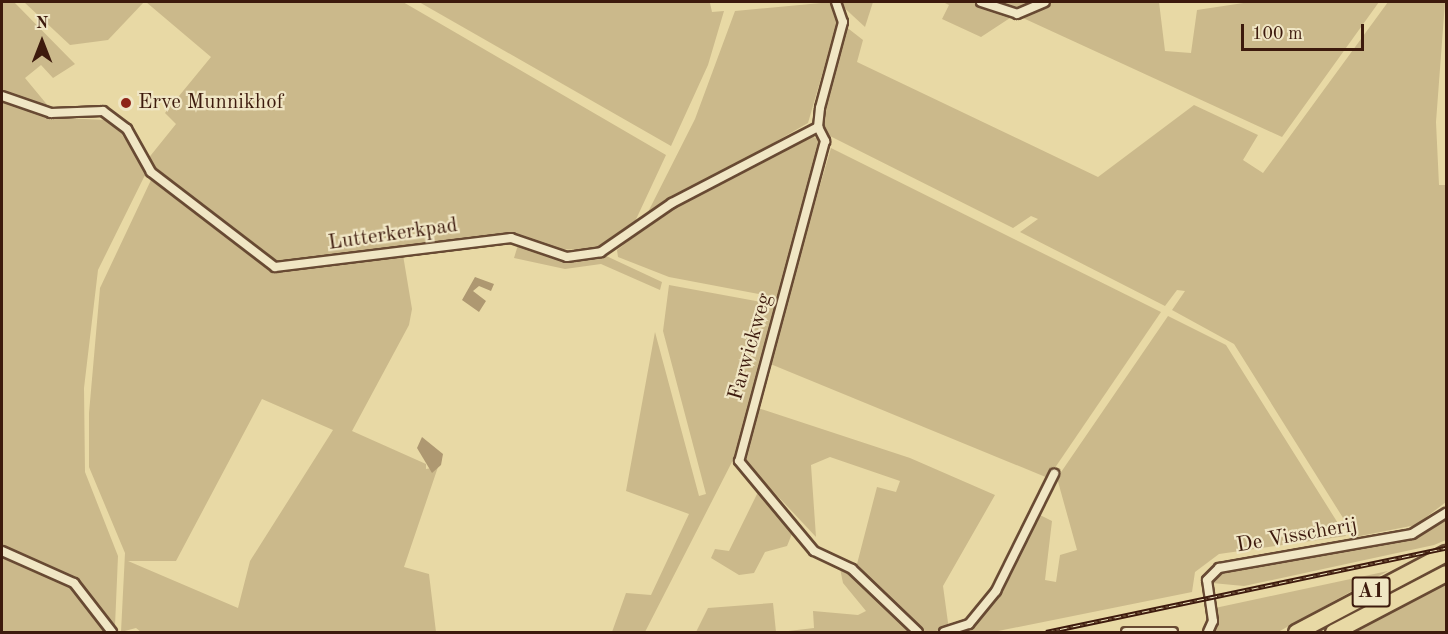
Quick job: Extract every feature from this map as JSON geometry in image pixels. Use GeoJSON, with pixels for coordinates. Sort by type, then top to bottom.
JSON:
{"type":"FeatureCollection","features":[{"type":"Feature","properties":{"kind":"highway","name":"A1"},"geometry":{"type":"LineString","coordinates":[[1296,633],[1446,553]]}},
{"type":"Feature","properties":{"kind":"highway","name":"A1"},"geometry":{"type":"LineString","coordinates":[[1333,633],[1446,573]]}},
{"type":"Feature","properties":{"kind":"street","name":"Farwickweg"},"geometry":{"type":"LineString","coordinates":[[836,2],[842,30],[818,127],[825,141],[739,461],[814,551],[852,569],[918,633]]}},
{"type":"Feature","properties":{"kind":"street"},"geometry":{"type":"LineString","coordinates":[[981,2],[1017,14],[1045,2]]}},
{"type":"Feature","properties":{"kind":"street","name":"Lutterkerkpad"},"geometry":{"type":"LineString","coordinates":[[2,96],[51,113],[103,111],[127,129],[151,172],[275,267],[511,238],[567,257],[601,252],[672,203],[818,127]]}},
{"type":"Feature","properties":{"kind":"street"},"geometry":{"type":"LineString","coordinates":[[944,633],[969,624],[996,591],[1054,474]]}},
{"type":"Feature","properties":{"kind":"street","name":"De Visscherij"},"geometry":{"type":"LineString","coordinates":[[1208,633],[1213,621],[1207,580],[1213,571],[1412,534],[1446,513]]}},
{"type":"Feature","properties":{"kind":"street"},"geometry":{"type":"LineString","coordinates":[[2,551],[74,583],[112,633]]}},
{"type":"Feature","properties":{"kind":"street"},"geometry":{"type":"LineString","coordinates":[[1126,633],[1173,633]]}},
{"type":"Feature","properties":{"kind":"shaded area"},"geometry":{"type":"Polygon","coordinates":[[[2,2],[14,2],[75,64],[53,78],[41,65],[25,78],[49,107],[2,91],[2,2]]]}},
{"type":"Feature","properties":{"kind":"shaded area"},"geometry":{"type":"Polygon","coordinates":[[[24,2],[144,2],[108,40],[70,45],[24,2]]]}},
{"type":"Feature","properties":{"kind":"shaded area"},"geometry":{"type":"Polygon","coordinates":[[[146,2],[403,2],[666,155],[632,228],[597,250],[555,249],[497,236],[275,265],[147,160],[176,124],[165,113],[211,57],[146,2]]]}},
{"type":"Feature","properties":{"kind":"shaded area"},"geometry":{"type":"Polygon","coordinates":[[[419,2],[741,2],[710,3],[712,12],[724,11],[708,65],[671,146],[419,2]]]}},
{"type":"Feature","properties":{"kind":"shaded area"},"geometry":{"type":"Polygon","coordinates":[[[832,2],[837,23],[808,123],[646,216],[695,119],[735,11],[832,2]]]}},
{"type":"Feature","properties":{"kind":"shaded area"},"geometry":{"type":"Polygon","coordinates":[[[840,2],[873,2],[865,27],[839,3],[840,2]]]}},
{"type":"Feature","properties":{"kind":"shaded area"},"geometry":{"type":"Polygon","coordinates":[[[943,2],[976,2],[1010,18],[981,37],[942,19],[949,5],[943,2]]]}},
{"type":"Feature","properties":{"kind":"shaded area"},"geometry":{"type":"Polygon","coordinates":[[[992,2],[1035,2],[1010,10],[992,2]]]}},
{"type":"Feature","properties":{"kind":"shaded area"},"geometry":{"type":"Polygon","coordinates":[[[1050,2],[1159,2],[1165,51],[1191,53],[1197,10],[1250,2],[1379,2],[1282,137],[1023,18],[1050,2]]]}},
{"type":"Feature","properties":{"kind":"shaded area"},"geometry":{"type":"Polygon","coordinates":[[[1388,2],[1445,2],[1436,122],[1439,185],[1446,185],[1446,502],[1416,525],[1355,537],[1234,344],[1172,310],[1185,291],[1177,290],[1165,306],[1020,232],[1038,219],[1031,216],[1013,228],[814,128],[845,26],[863,40],[857,62],[1098,177],[1194,105],[1258,135],[1243,160],[1263,173],[1388,2]]]}},
{"type":"Feature","properties":{"kind":"shaded area"},"geometry":{"type":"Polygon","coordinates":[[[1445,91],[1446,92],[1446,185],[1445,91]]]}},
{"type":"Feature","properties":{"kind":"shaded area"},"geometry":{"type":"Polygon","coordinates":[[[2,99],[63,118],[106,120],[121,133],[146,173],[98,270],[84,388],[85,472],[118,556],[115,626],[67,575],[2,546],[2,99]]]}},
{"type":"Feature","properties":{"kind":"shaded area"},"geometry":{"type":"Polygon","coordinates":[[[806,134],[823,141],[780,298],[669,277],[618,257],[617,250],[671,208],[806,134]]]}},
{"type":"Feature","properties":{"kind":"shaded area"},"geometry":{"type":"Polygon","coordinates":[[[831,148],[1161,312],[1048,478],[768,363],[831,148]]]}},
{"type":"Feature","properties":{"kind":"shaded area"},"geometry":{"type":"Polygon","coordinates":[[[151,180],[274,272],[403,255],[412,309],[409,325],[352,431],[426,464],[426,469],[438,467],[404,567],[429,574],[436,632],[141,632],[136,628],[121,632],[125,553],[89,467],[89,413],[100,288],[151,180]],[[262,399],[176,561],[128,561],[238,608],[250,561],[333,430],[262,399]]]}},
{"type":"Feature","properties":{"kind":"shaded area"},"geometry":{"type":"Polygon","coordinates":[[[518,245],[566,262],[602,254],[662,282],[660,290],[601,264],[565,269],[514,258],[518,245]]]}},
{"type":"Feature","properties":{"kind":"shaded area"},"geometry":{"type":"Polygon","coordinates":[[[475,277],[494,284],[491,291],[479,286],[473,291],[486,301],[479,312],[462,300],[475,277]]]}},
{"type":"Feature","properties":{"kind":"shaded area"},"geometry":{"type":"Polygon","coordinates":[[[669,285],[778,305],[733,460],[645,632],[612,632],[626,593],[651,595],[689,514],[626,491],[655,332],[699,496],[706,494],[663,331],[669,285]]]}},
{"type":"Feature","properties":{"kind":"shaded area"},"geometry":{"type":"Polygon","coordinates":[[[1168,316],[1226,345],[1346,536],[1219,554],[1195,572],[1192,592],[993,632],[953,632],[971,625],[997,596],[1038,514],[1052,521],[1045,580],[1056,582],[1060,555],[1077,550],[1057,478],[1168,316]]]}},
{"type":"Feature","properties":{"kind":"shaded area"},"geometry":{"type":"Polygon","coordinates":[[[755,407],[910,458],[995,495],[943,586],[949,630],[922,632],[857,564],[877,487],[896,492],[900,481],[830,457],[811,465],[816,537],[741,457],[755,407]]]}},
{"type":"Feature","properties":{"kind":"shaded area"},"geometry":{"type":"Polygon","coordinates":[[[422,437],[443,454],[441,465],[432,473],[417,448],[422,437]]]}},
{"type":"Feature","properties":{"kind":"shaded area"},"geometry":{"type":"Polygon","coordinates":[[[759,490],[794,529],[787,546],[765,552],[754,573],[739,575],[711,558],[715,549],[729,551],[759,490]]]}},
{"type":"Feature","properties":{"kind":"shaded area"},"geometry":{"type":"Polygon","coordinates":[[[1446,518],[1446,540],[1434,545],[1244,586],[1212,583],[1226,570],[1414,537],[1446,518]]]}},
{"type":"Feature","properties":{"kind":"shaded area"},"geometry":{"type":"Polygon","coordinates":[[[2,552],[73,587],[110,632],[2,632],[2,552]]]}},
{"type":"Feature","properties":{"kind":"shaded area"},"geometry":{"type":"Polygon","coordinates":[[[838,559],[914,632],[780,632],[814,628],[813,611],[858,615],[866,611],[843,583],[838,559]]]}},
{"type":"Feature","properties":{"kind":"shaded area"},"geometry":{"type":"Polygon","coordinates":[[[1388,571],[1278,632],[1211,632],[1215,608],[1388,571]]]}},
{"type":"Feature","properties":{"kind":"shaded area"},"geometry":{"type":"Polygon","coordinates":[[[1446,584],[1446,632],[1349,632],[1368,622],[1446,584]]]}},
{"type":"Feature","properties":{"kind":"shaded area"},"geometry":{"type":"Polygon","coordinates":[[[773,603],[776,632],[696,632],[708,608],[773,603]]]}},
{"type":"Feature","properties":{"kind":"railway"},"geometry":{"type":"LineString","coordinates":[[1046,632],[1446,548]]}},
{"type":"Feature","properties":{"kind":"place","name":"Erve Munnikhof"},"geometry":{"type":"Point","coordinates":[126,103]}}]}
